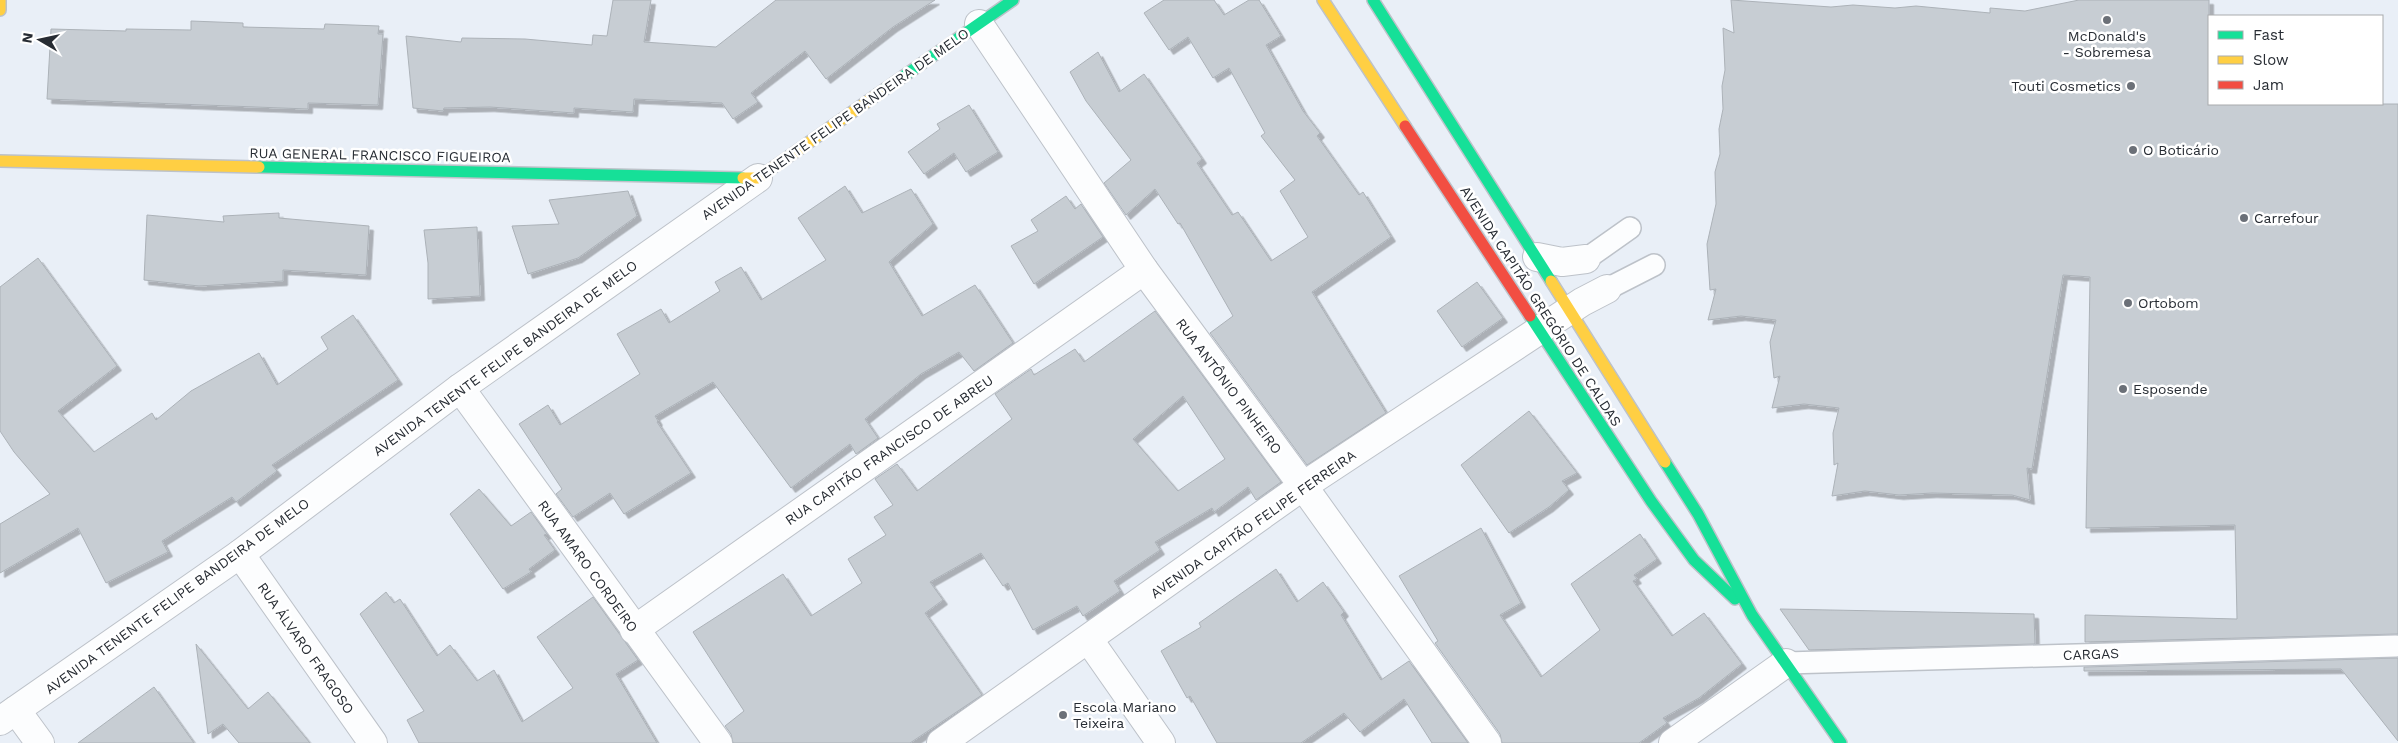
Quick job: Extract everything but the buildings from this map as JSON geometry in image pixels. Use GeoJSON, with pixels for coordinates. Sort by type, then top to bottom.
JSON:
{"type":"FeatureCollection","features":[{"type":"Feature","properties":{"kind":"main road"},"geometry":{"type":"LineString","coordinates":[[0,0],[0,10]]}},
{"type":"Feature","properties":{"kind":"main road","name":"AVENIDA TENENTE FELIPE BANDEIRA DE MELO"},"geometry":{"type":"LineString","coordinates":[[758,178],[1013,0]]}},
{"type":"Feature","properties":{"kind":"main road","name":"AVENIDA CAPITÃO GREGÓRIO DE CALDAS"},"geometry":{"type":"LineString","coordinates":[[1323,0],[1650,501],[1694,560],[1752,615]]}},
{"type":"Feature","properties":{"kind":"main road","name":"AVENIDA CAPITÃO GREGÓRIO DE CALDAS"},"geometry":{"type":"LineString","coordinates":[[1372,0],[1698,514],[1752,615],[1841,743]]}},
{"type":"Feature","properties":{"kind":"main road","name":"RUA GENERAL FRANCISCO FIGUEIROA"},"geometry":{"type":"LineString","coordinates":[[0,161],[758,178]]}},
{"type":"Feature","properties":{"kind":"street","name":"RUA ANTÔNIO PINHEIRO"},"geometry":{"type":"LineString","coordinates":[[979,24],[1144,270],[1303,486],[1487,743]]}},
{"type":"Feature","properties":{"kind":"street","name":"AVENIDA TENENTE FELIPE BANDEIRA DE MELO"},"geometry":{"type":"LineString","coordinates":[[8,716],[240,554],[460,388],[758,178]]}},
{"type":"Feature","properties":{"kind":"street"},"geometry":{"type":"LineString","coordinates":[[1536,257],[1556,262],[1586,259]]}},
{"type":"Feature","properties":{"kind":"street","name":"RUA CAPITÃO FRANCISCO DE ABREU"},"geometry":{"type":"LineString","coordinates":[[634,630],[1144,270]]}},
{"type":"Feature","properties":{"kind":"street","name":"AVENIDA CAPITÃO FELIPE FERREIRA"},"geometry":{"type":"LineString","coordinates":[[941,743],[1089,640],[1303,486],[1606,289]]}},
{"type":"Feature","properties":{"kind":"street","name":"RUA AMARO CORDEIRO"},"geometry":{"type":"LineString","coordinates":[[460,388],[634,630],[718,743]]}},
{"type":"Feature","properties":{"kind":"street","name":"RUA ÁLVARO FRAGOSO"},"geometry":{"type":"LineString","coordinates":[[240,554],[373,743]]}},
{"type":"Feature","properties":{"kind":"street"},"geometry":{"type":"LineString","coordinates":[[1089,640],[1161,743]]}},
{"type":"Feature","properties":{"kind":"street"},"geometry":{"type":"LineString","coordinates":[[1673,743],[1786,663]]}},
{"type":"Feature","properties":{"kind":"street"},"geometry":{"type":"LineString","coordinates":[[8,716],[40,743]]}},
{"type":"Feature","properties":{"kind":"lane"},"geometry":{"type":"LineString","coordinates":[[1586,259],[1630,228]]}},
{"type":"Feature","properties":{"kind":"lane"},"geometry":{"type":"LineString","coordinates":[[1606,289],[1654,265]]}},
{"type":"Feature","properties":{"kind":"lane","name":"CARGAS"},"geometry":{"type":"LineString","coordinates":[[1786,663],[2396,646]]}},
{"type":"Feature","properties":{"kind":"traffic: fast"},"geometry":{"type":"LineString","coordinates":[[878,94],[1013,0]]}},
{"type":"Feature","properties":{"kind":"traffic: fast"},"geometry":{"type":"LineString","coordinates":[[1373,0],[1551,281]]}},
{"type":"Feature","properties":{"kind":"traffic: fast"},"geometry":{"type":"LineString","coordinates":[[259,167],[743,178]]}},
{"type":"Feature","properties":{"kind":"traffic: fast"},"geometry":{"type":"LineString","coordinates":[[1530,316],[1651,501],[1694,560],[1735,599]]}},
{"type":"Feature","properties":{"kind":"traffic: fast"},"geometry":{"type":"LineString","coordinates":[[1665,462],[1698,514],[1752,615],[1841,743]]}},
{"type":"Feature","properties":{"kind":"traffic: slow"},"geometry":{"type":"LineString","coordinates":[[0,0],[0,10]]}},
{"type":"Feature","properties":{"kind":"traffic: slow"},"geometry":{"type":"LineString","coordinates":[[1323,0],[1405,126]]}},
{"type":"Feature","properties":{"kind":"traffic: slow"},"geometry":{"type":"LineString","coordinates":[[743,178],[758,178],[878,94]]}},
{"type":"Feature","properties":{"kind":"traffic: slow"},"geometry":{"type":"LineString","coordinates":[[0,161],[259,167]]}},
{"type":"Feature","properties":{"kind":"traffic: slow"},"geometry":{"type":"LineString","coordinates":[[1551,281],[1665,462]]}},
{"type":"Feature","properties":{"kind":"traffic: jam"},"geometry":{"type":"LineString","coordinates":[[1405,126],[1530,316]]}},
{"type":"Feature","properties":{"kind":"place","name":"McDonald's - Sobremesa"},"geometry":{"type":"Point","coordinates":[2107,20]}},
{"type":"Feature","properties":{"kind":"place","name":"Touti Cosmetics"},"geometry":{"type":"Point","coordinates":[2131,86]}},
{"type":"Feature","properties":{"kind":"place","name":"O Boticário"},"geometry":{"type":"Point","coordinates":[2133,150]}},
{"type":"Feature","properties":{"kind":"place","name":"Carrefour"},"geometry":{"type":"Point","coordinates":[2244,218]}},
{"type":"Feature","properties":{"kind":"place","name":"Ortobom"},"geometry":{"type":"Point","coordinates":[2128,303]}},
{"type":"Feature","properties":{"kind":"place","name":"Esposende"},"geometry":{"type":"Point","coordinates":[2123,389]}},
{"type":"Feature","properties":{"kind":"place","name":"Escola Mariano Teixeira"},"geometry":{"type":"Point","coordinates":[1063,715]}}]}
